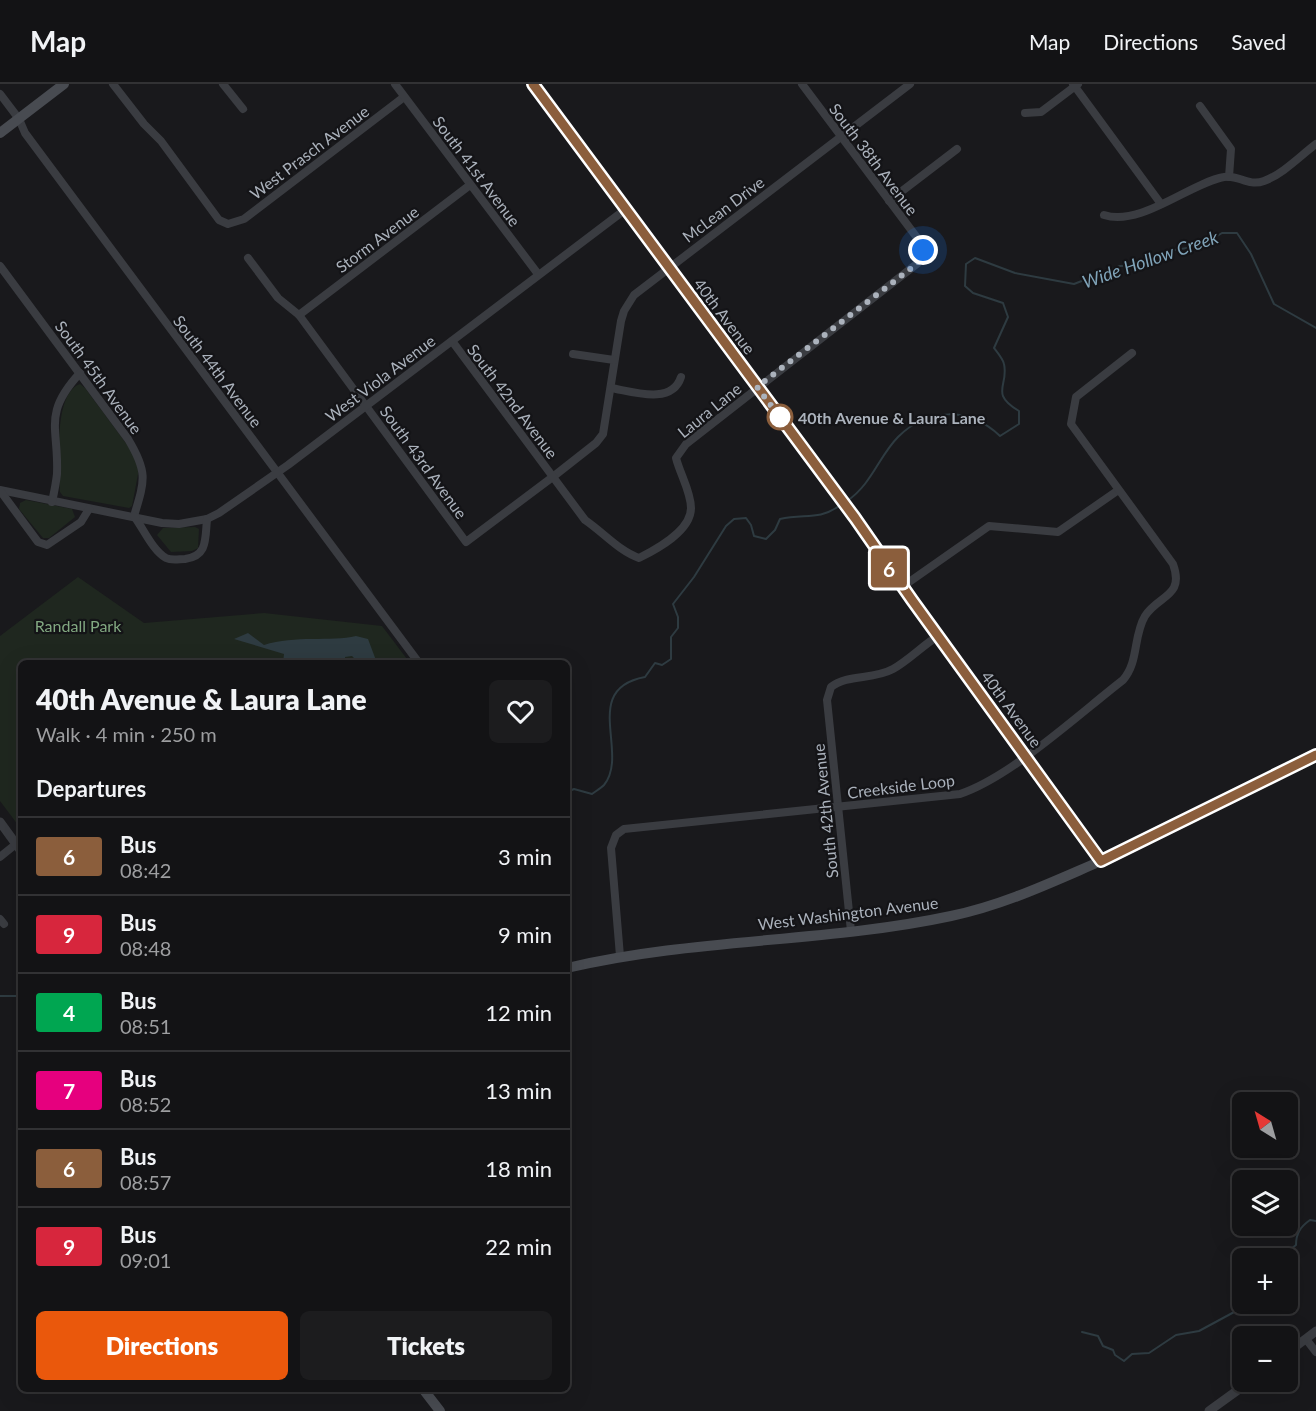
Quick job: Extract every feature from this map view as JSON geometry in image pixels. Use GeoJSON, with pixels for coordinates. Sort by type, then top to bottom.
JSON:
{"type":"FeatureCollection","features":[{"type":"Feature","properties":{"kind":"main road"},"geometry":{"type":"LineString","coordinates":[[0,133],[64,84]]}},
{"type":"Feature","properties":{"kind":"main road","name":"40th Avenue"},"geometry":{"type":"LineString","coordinates":[[533,84],[842,499],[902,587],[1101,861]]}},
{"type":"Feature","properties":{"kind":"main road","name":"West Washington Avenue"},"geometry":{"type":"LineString","coordinates":[[570,967],[620,956],[851,931],[953,916],[1020,896],[1101,861],[1316,755]]}},
{"type":"Feature","properties":{"kind":"main road"},"geometry":{"type":"LineString","coordinates":[[425,1392],[440,1411]]}},
{"type":"Feature","properties":{"kind":"street","name":"West Prasch Avenue"},"geometry":{"type":"LineString","coordinates":[[113,84],[144,124],[161,141],[219,220],[228,224],[244,219],[404,97]]}},
{"type":"Feature","properties":{"kind":"street"},"geometry":{"type":"LineString","coordinates":[[223,84],[243,109]]}},
{"type":"Feature","properties":{"kind":"street","name":"South 41st Avenue"},"geometry":{"type":"LineString","coordinates":[[395,84],[538,274]]}},
{"type":"Feature","properties":{"kind":"street","name":"South 38th Avenue"},"geometry":{"type":"LineString","coordinates":[[757,387],[918,263],[923,250],[802,84]]}},
{"type":"Feature","properties":{"kind":"street","name":"McLean Drive"},"geometry":{"type":"LineString","coordinates":[[466,542],[596,443],[603,434],[614,360],[627,303],[634,295],[910,84]]}},
{"type":"Feature","properties":{"kind":"street"},"geometry":{"type":"LineString","coordinates":[[1025,113],[1041,112],[1075,85],[1161,204]]}},
{"type":"Feature","properties":{"kind":"street","name":"South 44th Avenue"},"geometry":{"type":"LineString","coordinates":[[0,94],[19,118],[25,133],[416,660]]}},
{"type":"Feature","properties":{"kind":"street"},"geometry":{"type":"LineString","coordinates":[[1200,106],[1231,149],[1229,177]]}},
{"type":"Feature","properties":{"kind":"street"},"geometry":{"type":"LineString","coordinates":[[1104,215],[1122,218],[1215,180],[1229,177],[1250,183],[1262,182],[1274,177],[1316,144]]}},
{"type":"Feature","properties":{"kind":"street"},"geometry":{"type":"LineString","coordinates":[[889,201],[957,150]]}},
{"type":"Feature","properties":{"kind":"street","name":"Storm Avenue"},"geometry":{"type":"LineString","coordinates":[[299,315],[470,185]]}},
{"type":"Feature","properties":{"kind":"street","name":"West Viola Avenue"},"geometry":{"type":"LineString","coordinates":[[1,491],[134,516],[162,524],[179,524],[207,519],[288,465],[626,209]]}},
{"type":"Feature","properties":{"kind":"street","name":"South 43rd Avenue"},"geometry":{"type":"LineString","coordinates":[[248,258],[278,298],[299,315],[466,542]]}},
{"type":"Feature","properties":{"kind":"street","name":"South 45th Avenue"},"geometry":{"type":"LineString","coordinates":[[0,266],[143,462],[142,490],[134,516]]}},
{"type":"Feature","properties":{"kind":"street","name":"South 42nd Avenue"},"geometry":{"type":"LineString","coordinates":[[452,341],[554,476]]}},
{"type":"Feature","properties":{"kind":"street","name":"Creekside Loop"},"geometry":{"type":"LineString","coordinates":[[620,956],[611,848],[616,835],[624,829],[960,794],[973,790],[1026,756],[1132,671],[1140,628],[1145,616],[1172,593],[1175,582],[1173,564],[1117,491],[1071,424],[1072,408],[1076,397],[1132,353]]}},
{"type":"Feature","properties":{"kind":"street"},"geometry":{"type":"LineString","coordinates":[[573,354],[614,360]]}},
{"type":"Feature","properties":{"kind":"street"},"geometry":{"type":"LineString","coordinates":[[52,502],[57,474],[54,416],[61,398],[80,373]]}},
{"type":"Feature","properties":{"kind":"street"},"geometry":{"type":"LineString","coordinates":[[611,388],[652,395],[668,393],[678,386],[681,377]]}},
{"type":"Feature","properties":{"kind":"street","name":"Laura Lane"},"geometry":{"type":"LineString","coordinates":[[554,476],[585,520],[607,535],[624,553],[639,558],[659,549],[686,523],[691,509],[676,459],[686,444],[749,397],[757,387]]}},
{"type":"Feature","properties":{"kind":"street"},"geometry":{"type":"LineString","coordinates":[[1,491],[38,542],[47,546],[81,522],[89,509]]}},
{"type":"Feature","properties":{"kind":"street"},"geometry":{"type":"LineString","coordinates":[[902,587],[989,526],[1058,532],[1117,491]]}},
{"type":"Feature","properties":{"kind":"street"},"geometry":{"type":"LineString","coordinates":[[134,516],[163,556],[172,560],[195,557],[201,553],[204,549],[207,519]]}},
{"type":"Feature","properties":{"kind":"street","name":"South 42th Avenue"},"geometry":{"type":"LineString","coordinates":[[851,931],[827,700],[831,687],[844,680],[871,677],[893,669],[938,636]]}},
{"type":"Feature","properties":{"kind":"street"},"geometry":{"type":"LineString","coordinates":[[0,822],[18,847]]}},
{"type":"Feature","properties":{"kind":"street"},"geometry":{"type":"LineString","coordinates":[[0,857],[18,848]]}},
{"type":"Feature","properties":{"kind":"street"},"geometry":{"type":"LineString","coordinates":[[1298,1345],[1316,1331]]}},
{"type":"Feature","properties":{"kind":"street"},"geometry":{"type":"LineString","coordinates":[[1306,1339],[1316,1352]]}},
{"type":"Feature","properties":{"kind":"street"},"geometry":{"type":"LineString","coordinates":[[1209,1411],[1235,1392]]}},
{"type":"Feature","properties":{"kind":"green space"},"geometry":{"type":"Polygon","coordinates":[[[80,384],[131,450],[139,469],[132,506],[129,508],[63,496],[60,492],[61,416],[71,391],[80,384]]]}},
{"type":"Feature","properties":{"kind":"green space"},"geometry":{"type":"Polygon","coordinates":[[[26,500],[72,509],[75,517],[49,538],[43,538],[19,509],[20,503],[26,500]]]}},
{"type":"Feature","properties":{"kind":"green space"},"geometry":{"type":"Polygon","coordinates":[[[195,527],[199,529],[198,548],[192,551],[171,552],[157,535],[163,528],[195,527]]]}},
{"type":"Feature","properties":{"kind":"green space","name":"Randall Park"},"geometry":{"type":"Polygon","coordinates":[[[78,577],[144,623],[264,613],[382,626],[408,660],[18,660],[18,825],[0,801],[0,636],[78,577]]]}},
{"type":"Feature","properties":{"kind":"shaded area"},"geometry":{"type":"Polygon","coordinates":[[[248,633],[264,645],[288,640],[356,636],[368,639],[376,660],[356,660],[352,656],[345,657],[345,660],[283,660],[284,654],[234,639],[248,633]]]}},
{"type":"Feature","properties":{"kind":"waterway","name":"Wide Hollow Creek"},"geometry":{"type":"LineString","coordinates":[[847,501],[863,486],[898,437],[922,420],[949,414],[962,416],[988,426],[1000,436],[1019,424],[1019,411],[1010,405],[1002,394],[1004,364],[994,348],[1008,317],[1003,303],[973,293],[965,286],[966,264],[975,258],[1015,273],[1074,284],[1120,266],[1142,265],[1167,251],[1201,246],[1222,233],[1237,233],[1251,254],[1274,304],[1316,328]]}},
{"type":"Feature","properties":{"kind":"waterway","name":"Wide Hollow Creek"},"geometry":{"type":"LineString","coordinates":[[570,791],[574,789],[592,794],[604,785],[611,772],[610,708],[615,694],[626,684],[645,677],[655,663],[662,665],[671,659],[671,637],[678,628],[678,617],[673,604],[694,577],[726,526],[734,519],[746,518],[754,536],[766,539],[775,530],[780,519],[824,514],[839,506]]}},
{"type":"Feature","properties":{"kind":"waterway","name":"Wide Hollow Creek"},"geometry":{"type":"LineString","coordinates":[[0,996],[18,996]]}},
{"type":"Feature","properties":{"kind":"waterway"},"geometry":{"type":"LineString","coordinates":[[1292,1248],[1296,1245],[1299,1231],[1304,1225],[1310,1220],[1316,1221]]}},
{"type":"Feature","properties":{"kind":"waterway"},"geometry":{"type":"LineString","coordinates":[[1082,1332],[1098,1336],[1103,1346],[1113,1350],[1115,1355],[1124,1361],[1132,1354],[1149,1353],[1176,1335],[1199,1331],[1232,1313]]}},
{"type":"Feature","properties":{"kind":"bus line","name":"6"},"geometry":{"type":"LineString","coordinates":[[533,84],[855,518],[1101,861],[1316,755]]}},
{"type":"Feature","properties":{"kind":"place","name":"40th Avenue & Laura Lane"},"geometry":{"type":"Point","coordinates":[780,417]}},
{"type":"Feature","properties":{"kind":"route"},"geometry":{"type":"LineString","coordinates":[[780,417],[785,424],[757,387],[918,263],[923,250]]}}]}
